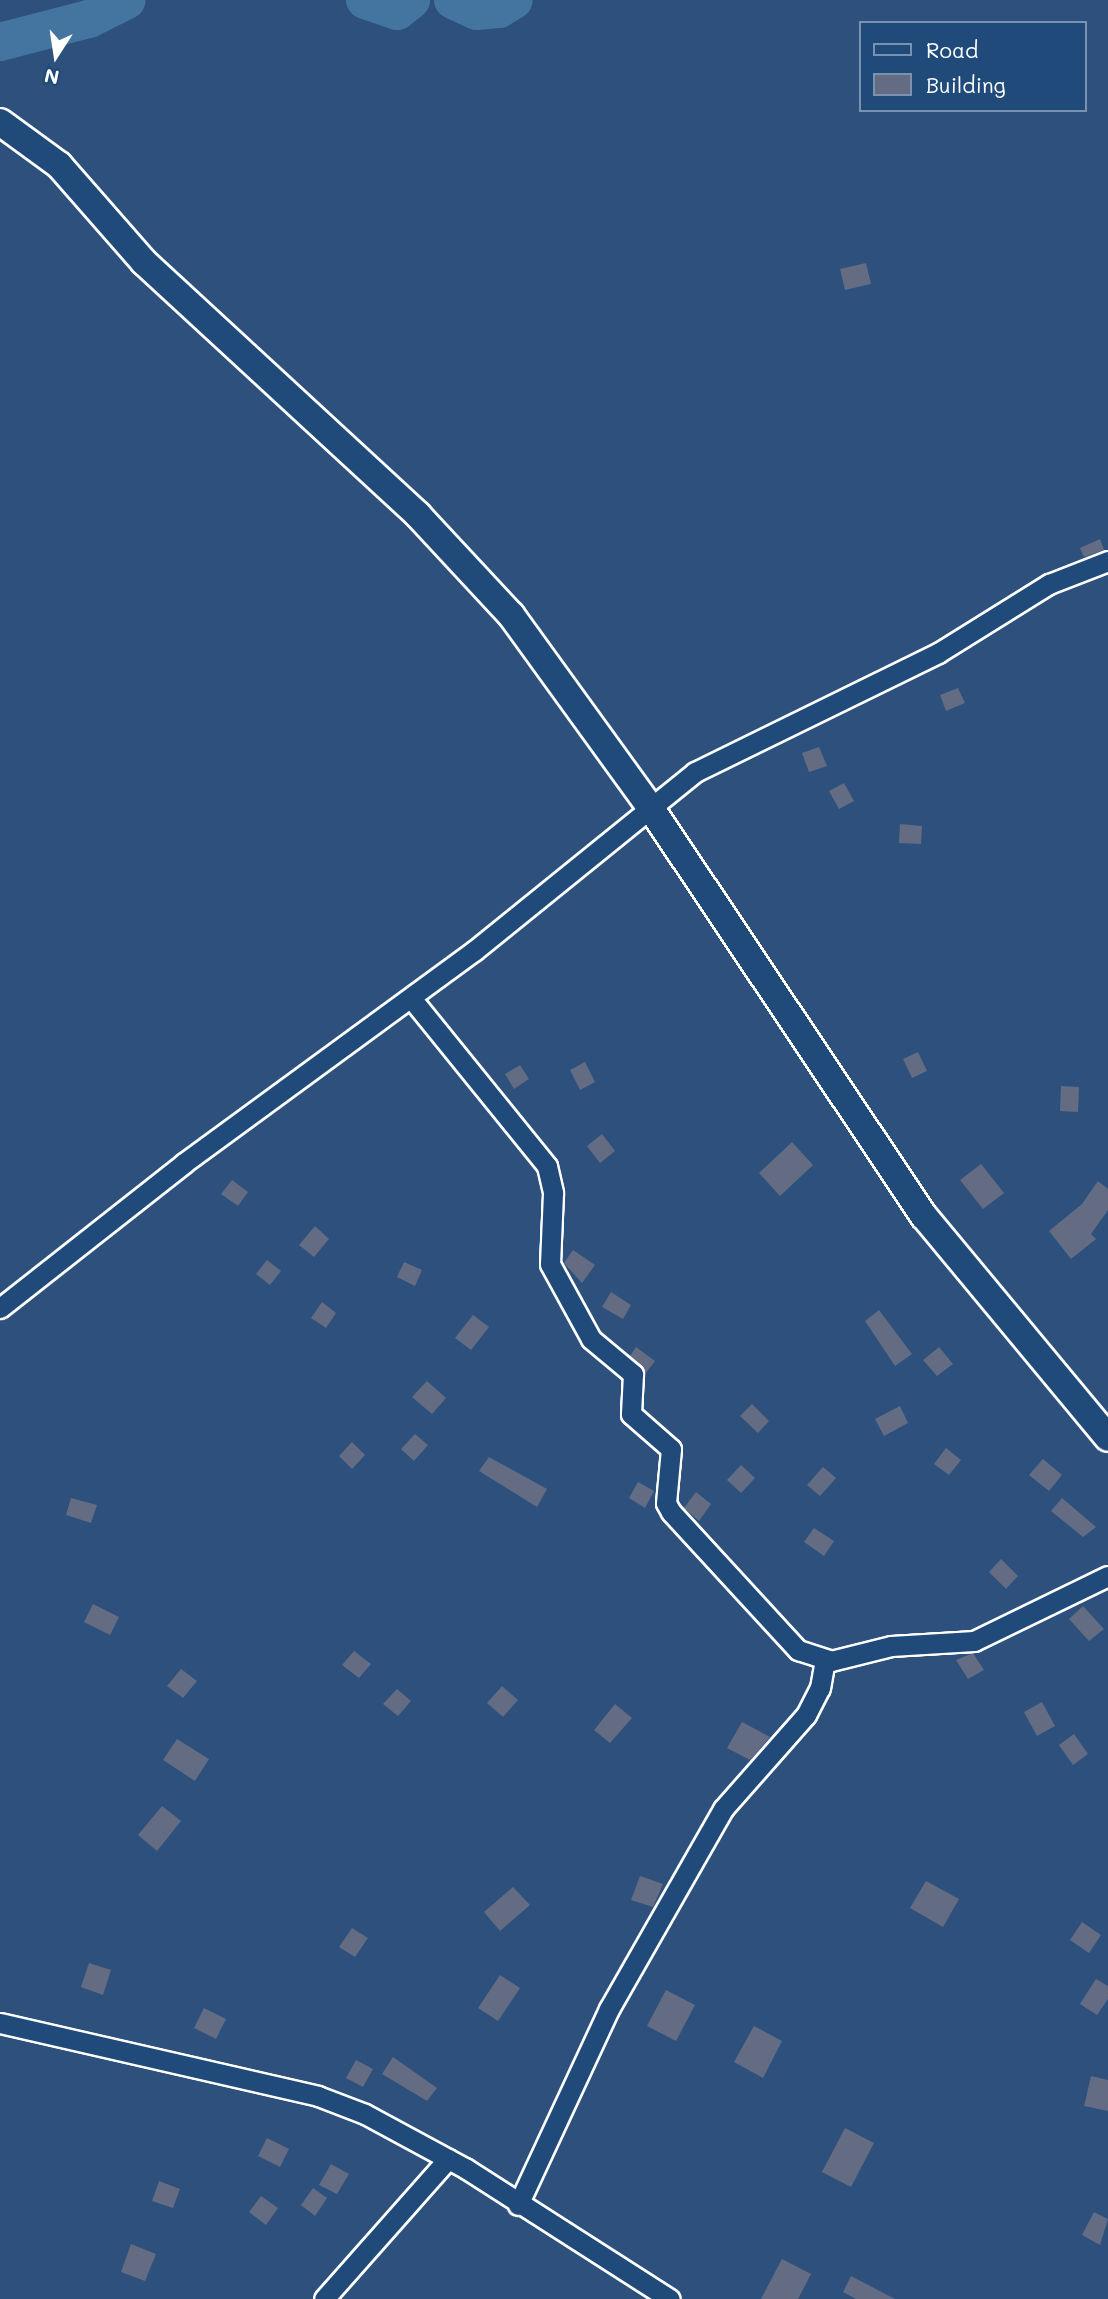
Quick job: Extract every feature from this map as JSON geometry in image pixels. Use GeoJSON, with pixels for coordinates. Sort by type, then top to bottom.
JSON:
{"type":"FeatureCollection","features":[{"type":"Feature","properties":{"kind":"street"},"geometry":{"type":"LineString","coordinates":[[8,127],[59,165],[144,262],[418,515],[511,615],[652,810],[924,1216],[1108,1438]]}},
{"type":"Feature","properties":{"kind":"street"},"geometry":{"type":"LineString","coordinates":[[0,1308],[184,1163],[411,998],[652,810],[695,772],[939,653],[1049,584],[1108,561]]}},
{"type":"Feature","properties":{"kind":"street"},"geometry":{"type":"LineString","coordinates":[[411,998],[547,1166],[553,1193],[550,1264],[591,1339],[632,1374],[631,1414],[671,1448],[666,1503],[671,1512],[798,1650],[825,1660],[891,1646],[974,1641],[1108,1576]]}},
{"type":"Feature","properties":{"kind":"street"},"geometry":{"type":"LineString","coordinates":[[518,2205],[609,2009],[723,1809],[806,1715],[820,1688],[825,1660]]}},
{"type":"Feature","properties":{"kind":"street"},"geometry":{"type":"LineString","coordinates":[[0,2023],[318,2096],[365,2114],[448,2159],[670,2299]]}},
{"type":"Feature","properties":{"kind":"street"},"geometry":{"type":"LineString","coordinates":[[324,2299],[448,2159]]}},
{"type":"Feature","properties":{"kind":"building"},"geometry":{"type":"Polygon","coordinates":[[[866,263],[871,284],[845,290],[840,269],[866,263]]]}},
{"type":"Feature","properties":{"kind":"building"},"geometry":{"type":"Polygon","coordinates":[[[1100,539],[1104,550],[1084,557],[1080,548],[1100,539]]]}},
{"type":"Feature","properties":{"kind":"building"},"geometry":{"type":"Polygon","coordinates":[[[958,688],[965,703],[946,711],[940,695],[958,688]]]}},
{"type":"Feature","properties":{"kind":"building"},"geometry":{"type":"Polygon","coordinates":[[[819,747],[827,766],[809,772],[802,753],[819,747]]]}},
{"type":"Feature","properties":{"kind":"building"},"geometry":{"type":"Polygon","coordinates":[[[844,783],[854,801],[839,809],[829,791],[844,783]]]}},
{"type":"Feature","properties":{"kind":"building"},"geometry":{"type":"Polygon","coordinates":[[[900,824],[922,826],[921,844],[899,843],[900,824]]]}},
{"type":"Feature","properties":{"kind":"building"},"geometry":{"type":"Polygon","coordinates":[[[918,1052],[927,1071],[912,1078],[903,1059],[918,1052]]]}},
{"type":"Feature","properties":{"kind":"building"},"geometry":{"type":"Polygon","coordinates":[[[585,1062],[595,1082],[580,1090],[570,1070],[585,1062]]]}},
{"type":"Feature","properties":{"kind":"building"},"geometry":{"type":"Polygon","coordinates":[[[520,1065],[529,1079],[514,1089],[505,1074],[520,1065]]]}},
{"type":"Feature","properties":{"kind":"building"},"geometry":{"type":"Polygon","coordinates":[[[1061,1086],[1079,1087],[1078,1112],[1060,1111],[1061,1086]]]}},
{"type":"Feature","properties":{"kind":"building"},"geometry":{"type":"Polygon","coordinates":[[[602,1134],[615,1151],[600,1163],[587,1146],[602,1134]]]}},
{"type":"Feature","properties":{"kind":"building"},"geometry":{"type":"Polygon","coordinates":[[[792,1142],[813,1165],[780,1196],[759,1173],[792,1142]]]}},
{"type":"Feature","properties":{"kind":"building"},"geometry":{"type":"Polygon","coordinates":[[[981,1164],[1004,1193],[983,1209],[960,1180],[981,1164]]]}},
{"type":"Feature","properties":{"kind":"building"},"geometry":{"type":"Polygon","coordinates":[[[232,1180],[248,1192],[238,1206],[221,1194],[232,1180]]]}},
{"type":"Feature","properties":{"kind":"building"},"geometry":{"type":"Polygon","coordinates":[[[1098,1181],[1108,1189],[1108,1210],[1091,1234],[1096,1239],[1071,1259],[1049,1231],[1082,1204],[1098,1181]]]}},
{"type":"Feature","properties":{"kind":"building"},"geometry":{"type":"Polygon","coordinates":[[[315,1226],[329,1239],[314,1257],[299,1245],[315,1226]]]}},
{"type":"Feature","properties":{"kind":"building"},"geometry":{"type":"Polygon","coordinates":[[[573,1250],[595,1265],[582,1283],[564,1263],[573,1250]]]}},
{"type":"Feature","properties":{"kind":"building"},"geometry":{"type":"Polygon","coordinates":[[[267,1260],[281,1271],[270,1285],[256,1274],[267,1260]]]}},
{"type":"Feature","properties":{"kind":"building"},"geometry":{"type":"Polygon","coordinates":[[[404,1262],[422,1270],[415,1286],[397,1277],[404,1262]]]}},
{"type":"Feature","properties":{"kind":"building"},"geometry":{"type":"Polygon","coordinates":[[[611,1292],[631,1305],[623,1319],[602,1307],[611,1292]]]}},
{"type":"Feature","properties":{"kind":"building"},"geometry":{"type":"Polygon","coordinates":[[[322,1302],[336,1313],[326,1328],[311,1318],[322,1302]]]}},
{"type":"Feature","properties":{"kind":"building"},"geometry":{"type":"Polygon","coordinates":[[[879,1310],[912,1354],[895,1366],[865,1321],[879,1310]]]}},
{"type":"Feature","properties":{"kind":"building"},"geometry":{"type":"Polygon","coordinates":[[[473,1315],[489,1327],[471,1350],[455,1338],[473,1315]]]}},
{"type":"Feature","properties":{"kind":"building"},"geometry":{"type":"Polygon","coordinates":[[[636,1347],[655,1361],[645,1374],[630,1356],[636,1347]]]}},
{"type":"Feature","properties":{"kind":"building"},"geometry":{"type":"Polygon","coordinates":[[[939,1347],[953,1364],[937,1376],[923,1360],[939,1347]]]}},
{"type":"Feature","properties":{"kind":"building"},"geometry":{"type":"Polygon","coordinates":[[[427,1381],[446,1398],[432,1414],[412,1397],[427,1381]]]}},
{"type":"Feature","properties":{"kind":"building"},"geometry":{"type":"Polygon","coordinates":[[[752,1404],[769,1421],[758,1433],[740,1416],[752,1404]]]}},
{"type":"Feature","properties":{"kind":"building"},"geometry":{"type":"Polygon","coordinates":[[[900,1406],[908,1423],[884,1436],[875,1419],[900,1406]]]}},
{"type":"Feature","properties":{"kind":"building"},"geometry":{"type":"Polygon","coordinates":[[[415,1434],[428,1445],[414,1461],[401,1449],[415,1434]]]}},
{"type":"Feature","properties":{"kind":"building"},"geometry":{"type":"Polygon","coordinates":[[[352,1442],[365,1455],[352,1469],[339,1456],[352,1442]]]}},
{"type":"Feature","properties":{"kind":"building"},"geometry":{"type":"Polygon","coordinates":[[[946,1448],[961,1460],[949,1475],[934,1464],[946,1448]]]}},
{"type":"Feature","properties":{"kind":"building"},"geometry":{"type":"Polygon","coordinates":[[[489,1457],[547,1489],[537,1507],[479,1471],[489,1457]]]}},
{"type":"Feature","properties":{"kind":"building"},"geometry":{"type":"Polygon","coordinates":[[[1043,1459],[1062,1475],[1049,1491],[1029,1475],[1043,1459]]]}},
{"type":"Feature","properties":{"kind":"building"},"geometry":{"type":"Polygon","coordinates":[[[741,1465],[755,1478],[741,1493],[727,1480],[741,1465]]]}},
{"type":"Feature","properties":{"kind":"building"},"geometry":{"type":"Polygon","coordinates":[[[823,1467],[836,1478],[820,1496],[807,1485],[823,1467]]]}},
{"type":"Feature","properties":{"kind":"building"},"geometry":{"type":"Polygon","coordinates":[[[638,1482],[654,1491],[645,1508],[629,1498],[638,1482]]]}},
{"type":"Feature","properties":{"kind":"building"},"geometry":{"type":"Polygon","coordinates":[[[696,1492],[711,1504],[699,1521],[684,1508],[696,1492]]]}},
{"type":"Feature","properties":{"kind":"building"},"geometry":{"type":"Polygon","coordinates":[[[71,1498],[97,1505],[91,1523],[66,1515],[71,1498]]]}},
{"type":"Feature","properties":{"kind":"building"},"geometry":{"type":"Polygon","coordinates":[[[1062,1498],[1096,1527],[1083,1537],[1051,1511],[1062,1498]]]}},
{"type":"Feature","properties":{"kind":"building"},"geometry":{"type":"Polygon","coordinates":[[[814,1528],[834,1541],[824,1556],[804,1542],[814,1528]]]}},
{"type":"Feature","properties":{"kind":"building"},"geometry":{"type":"Polygon","coordinates":[[[1001,1559],[1018,1576],[1006,1589],[989,1572],[1001,1559]]]}},
{"type":"Feature","properties":{"kind":"building"},"geometry":{"type":"Polygon","coordinates":[[[93,1604],[119,1617],[110,1635],[84,1622],[93,1604]]]}},
{"type":"Feature","properties":{"kind":"building"},"geometry":{"type":"Polygon","coordinates":[[[1083,1606],[1104,1629],[1089,1641],[1069,1619],[1083,1606]]]}},
{"type":"Feature","properties":{"kind":"building"},"geometry":{"type":"Polygon","coordinates":[[[354,1651],[371,1664],[359,1678],[342,1665],[354,1651]]]}},
{"type":"Feature","properties":{"kind":"building"},"geometry":{"type":"Polygon","coordinates":[[[973,1653],[984,1670],[968,1679],[956,1660],[973,1653]]]}},
{"type":"Feature","properties":{"kind":"building"},"geometry":{"type":"Polygon","coordinates":[[[181,1669],[197,1681],[183,1698],[167,1686],[181,1669]]]}},
{"type":"Feature","properties":{"kind":"building"},"geometry":{"type":"Polygon","coordinates":[[[502,1686],[518,1700],[503,1717],[487,1703],[502,1686]]]}},
{"type":"Feature","properties":{"kind":"building"},"geometry":{"type":"Polygon","coordinates":[[[397,1689],[411,1701],[398,1716],[383,1704],[397,1689]]]}},
{"type":"Feature","properties":{"kind":"building"},"geometry":{"type":"Polygon","coordinates":[[[1042,1702],[1055,1726],[1037,1736],[1024,1712],[1042,1702]]]}},
{"type":"Feature","properties":{"kind":"building"},"geometry":{"type":"Polygon","coordinates":[[[615,1704],[632,1718],[610,1743],[594,1730],[615,1704]]]}},
{"type":"Feature","properties":{"kind":"building"},"geometry":{"type":"Polygon","coordinates":[[[742,1722],[770,1737],[750,1760],[727,1748],[742,1722]]]}},
{"type":"Feature","properties":{"kind":"building"},"geometry":{"type":"Polygon","coordinates":[[[1074,1734],[1088,1754],[1073,1765],[1059,1745],[1074,1734]]]}},
{"type":"Feature","properties":{"kind":"building"},"geometry":{"type":"Polygon","coordinates":[[[177,1739],[209,1759],[195,1781],[163,1760],[177,1739]]]}},
{"type":"Feature","properties":{"kind":"building"},"geometry":{"type":"Polygon","coordinates":[[[162,1806],[181,1821],[157,1851],[138,1835],[162,1806]]]}},
{"type":"Feature","properties":{"kind":"building"},"geometry":{"type":"Polygon","coordinates":[[[640,1876],[663,1884],[653,1907],[631,1900],[640,1876]]]}},
{"type":"Feature","properties":{"kind":"building"},"geometry":{"type":"Polygon","coordinates":[[[926,1881],[959,1899],[943,1927],[910,1908],[926,1881]]]}},
{"type":"Feature","properties":{"kind":"building"},"geometry":{"type":"Polygon","coordinates":[[[513,1887],[530,1905],[500,1931],[484,1912],[513,1887]]]}},
{"type":"Feature","properties":{"kind":"building"},"geometry":{"type":"Polygon","coordinates":[[[1082,1922],[1101,1935],[1089,1953],[1070,1940],[1082,1922]]]}},
{"type":"Feature","properties":{"kind":"building"},"geometry":{"type":"Polygon","coordinates":[[[352,1928],[368,1938],[355,1957],[339,1947],[352,1928]]]}},
{"type":"Feature","properties":{"kind":"building"},"geometry":{"type":"Polygon","coordinates":[[[89,1963],[111,1970],[103,1995],[81,1987],[89,1963]]]}},
{"type":"Feature","properties":{"kind":"building"},"geometry":{"type":"Polygon","coordinates":[[[500,1975],[520,1988],[498,2021],[478,2008],[500,1975]]]}},
{"type":"Feature","properties":{"kind":"building"},"geometry":{"type":"Polygon","coordinates":[[[1096,1979],[1108,1986],[1108,1999],[1097,2015],[1080,2004],[1096,1979]]]}},
{"type":"Feature","properties":{"kind":"building"},"geometry":{"type":"Polygon","coordinates":[[[666,1990],[695,2005],[676,2041],[647,2026],[666,1990]]]}},
{"type":"Feature","properties":{"kind":"building"},"geometry":{"type":"Polygon","coordinates":[[[204,2008],[226,2019],[216,2039],[194,2028],[204,2008]]]}},
{"type":"Feature","properties":{"kind":"building"},"geometry":{"type":"Polygon","coordinates":[[[754,2026],[782,2041],[763,2078],[734,2062],[754,2026]]]}},
{"type":"Feature","properties":{"kind":"building"},"geometry":{"type":"Polygon","coordinates":[[[393,2057],[437,2088],[427,2101],[382,2074],[393,2057]]]}},
{"type":"Feature","properties":{"kind":"building"},"geometry":{"type":"Polygon","coordinates":[[[356,2060],[373,2069],[363,2087],[346,2078],[356,2060]]]}},
{"type":"Feature","properties":{"kind":"building"},"geometry":{"type":"Polygon","coordinates":[[[1091,2076],[1108,2080],[1108,2111],[1084,2106],[1091,2076]]]}},
{"type":"Feature","properties":{"kind":"building"},"geometry":{"type":"Polygon","coordinates":[[[845,2128],[874,2143],[851,2187],[822,2172],[845,2128]]]}},
{"type":"Feature","properties":{"kind":"building"},"geometry":{"type":"Polygon","coordinates":[[[267,2138],[289,2149],[280,2167],[258,2156],[267,2138]]]}},
{"type":"Feature","properties":{"kind":"building"},"geometry":{"type":"Polygon","coordinates":[[[331,2164],[349,2174],[337,2194],[319,2185],[331,2164]]]}},
{"type":"Feature","properties":{"kind":"building"},"geometry":{"type":"Polygon","coordinates":[[[159,2181],[180,2189],[173,2208],[152,2201],[159,2181]]]}},
{"type":"Feature","properties":{"kind":"building"},"geometry":{"type":"Polygon","coordinates":[[[313,2188],[327,2198],[315,2216],[301,2205],[313,2188]]]}},
{"type":"Feature","properties":{"kind":"building"},"geometry":{"type":"Polygon","coordinates":[[[261,2196],[278,2208],[266,2225],[249,2212],[261,2196]]]}},
{"type":"Feature","properties":{"kind":"building"},"geometry":{"type":"Polygon","coordinates":[[[1094,2212],[1108,2219],[1100,2245],[1082,2235],[1094,2212]]]}},
{"type":"Feature","properties":{"kind":"building"},"geometry":{"type":"Polygon","coordinates":[[[131,2244],[156,2254],[145,2281],[121,2272],[131,2244]]]}},
{"type":"Feature","properties":{"kind":"building"},"geometry":{"type":"Polygon","coordinates":[[[782,2259],[811,2274],[798,2299],[761,2299],[782,2259]]]}},
{"type":"Feature","properties":{"kind":"building"},"geometry":{"type":"Polygon","coordinates":[[[851,2276],[895,2299],[856,2299],[843,2292],[851,2276]]]}},
{"type":"Feature","properties":{"kind":"waterway"},"geometry":{"type":"LineString","coordinates":[[0,42],[89,19],[127,0]]}},
{"type":"Feature","properties":{"kind":"waterway"},"geometry":{"type":"LineString","coordinates":[[365,0],[397,11],[411,0]]}},
{"type":"Feature","properties":{"kind":"waterway"},"geometry":{"type":"LineString","coordinates":[[453,0],[477,11],[499,9],[514,0]]}}]}
